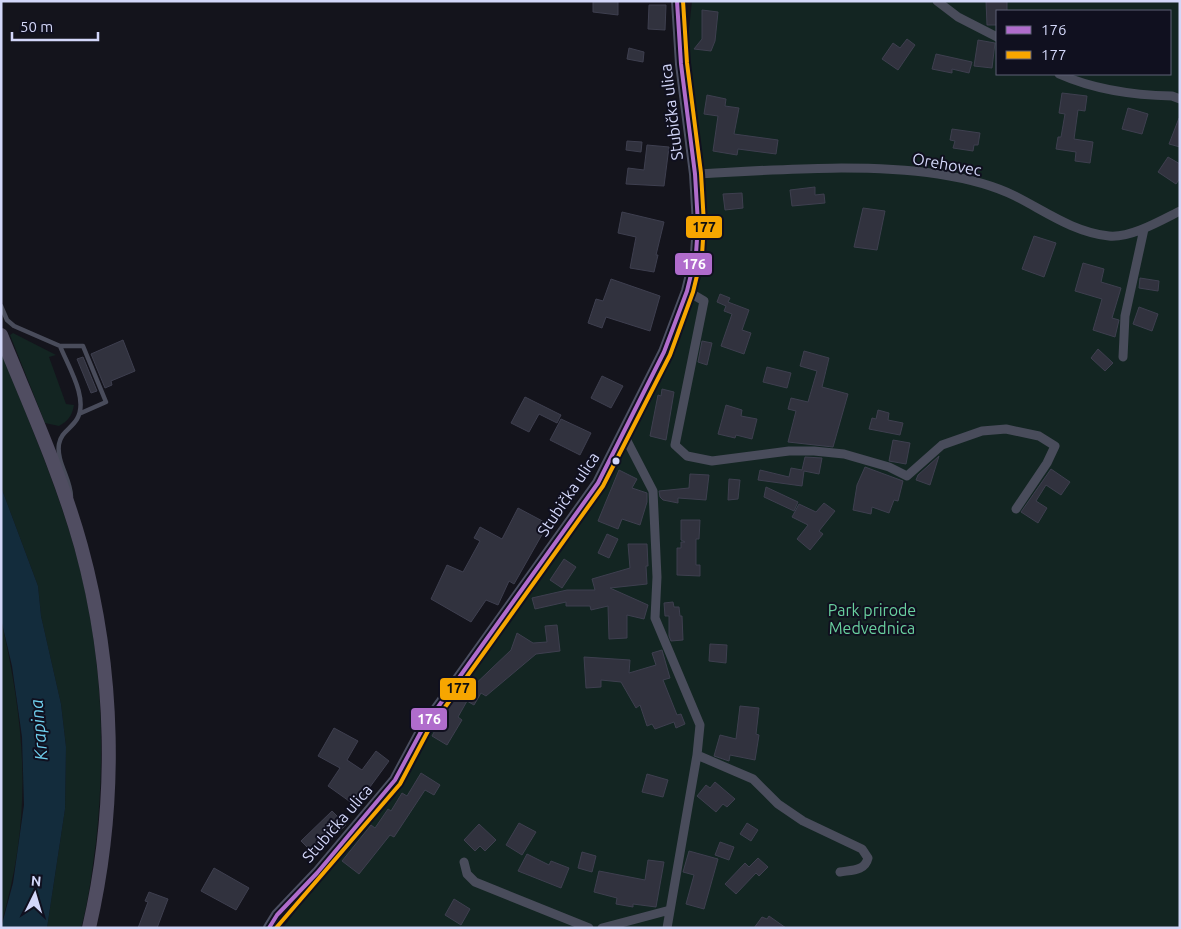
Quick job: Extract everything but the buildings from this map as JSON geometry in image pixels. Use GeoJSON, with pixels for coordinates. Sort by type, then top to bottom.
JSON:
{"type":"FeatureCollection","features":[{"type":"Feature","properties":{"kind":"main road","name":"Stubička ulica"},"geometry":{"type":"LineString","coordinates":[[268,928],[277,915],[317,873],[395,780],[423,728],[598,483],[624,435],[664,352],[687,291],[696,254],[698,224],[695,174],[681,64],[677,1]]}},
{"type":"Feature","properties":{"kind":"main road"},"geometry":{"type":"LineString","coordinates":[[1,335],[71,513],[95,608],[102,657],[108,726],[106,826],[89,928]]}},
{"type":"Feature","properties":{"kind":"street"},"geometry":{"type":"LineString","coordinates":[[938,1],[958,17],[996,36]]}},
{"type":"Feature","properties":{"kind":"street"},"geometry":{"type":"LineString","coordinates":[[1061,75],[1080,83],[1116,92],[1172,96],[1180,99]]}},
{"type":"Feature","properties":{"kind":"street","name":"Orehovec"},"geometry":{"type":"LineString","coordinates":[[695,174],[771,170],[874,170],[936,174],[972,180],[1014,195],[1052,218],[1078,228],[1110,236],[1144,229],[1180,212]]}},
{"type":"Feature","properties":{"kind":"street"},"geometry":{"type":"LineString","coordinates":[[1123,358],[1124,316],[1144,229]]}},
{"type":"Feature","properties":{"kind":"street"},"geometry":{"type":"LineString","coordinates":[[687,291],[704,301],[675,445],[687,456],[712,461],[763,453],[814,451],[844,454],[889,467],[907,476],[942,445],[982,431],[1006,429],[1039,436],[1055,446],[1047,463],[1016,509]]}},
{"type":"Feature","properties":{"kind":"street"},"geometry":{"type":"LineString","coordinates":[[624,435],[653,492],[657,577],[655,618],[700,725],[697,754],[667,928]]}},
{"type":"Feature","properties":{"kind":"street"},"geometry":{"type":"LineString","coordinates":[[697,754],[753,780],[778,804],[803,821],[862,849],[868,858],[867,864],[862,868],[840,872]]}},
{"type":"Feature","properties":{"kind":"street"},"geometry":{"type":"LineString","coordinates":[[464,862],[467,874],[475,882],[589,928]]}},
{"type":"Feature","properties":{"kind":"street"},"geometry":{"type":"LineString","coordinates":[[602,928],[670,910]]}},
{"type":"Feature","properties":{"kind":"lane"},"geometry":{"type":"LineString","coordinates":[[1,306],[7,320],[14,326],[60,346],[83,346],[106,402],[81,413]]}},
{"type":"Feature","properties":{"kind":"lane"},"geometry":{"type":"LineString","coordinates":[[60,346],[81,398],[81,413],[74,424],[62,434],[59,445],[60,456],[71,485],[71,513]]}},
{"type":"Feature","properties":{"kind":"green space","name":"Park prirode Medvednica"},"geometry":{"type":"Polygon","coordinates":[[[692,1],[1180,1],[1180,928],[283,928],[308,894],[396,795],[469,664],[586,500],[664,352],[696,246],[702,180],[686,57],[692,1]]]}},
{"type":"Feature","properties":{"kind":"green space"},"geometry":{"type":"Polygon","coordinates":[[[13,333],[56,355],[49,357],[66,404],[74,405],[69,418],[59,426],[45,423],[10,335],[13,333]]]}},
{"type":"Feature","properties":{"kind":"green space"},"geometry":{"type":"Polygon","coordinates":[[[1,352],[63,511],[79,565],[93,633],[100,703],[101,773],[96,842],[81,928],[47,928],[65,809],[66,747],[61,704],[41,616],[38,586],[1,487],[1,352]]]}},
{"type":"Feature","properties":{"kind":"green space"},"geometry":{"type":"Polygon","coordinates":[[[1,619],[16,698],[22,772],[22,809],[11,885],[1,925],[1,619]]]}},
{"type":"Feature","properties":{"kind":"water","name":"Krapina"},"geometry":{"type":"Polygon","coordinates":[[[1,487],[38,586],[41,616],[61,704],[66,747],[65,809],[47,928],[1,928],[13,883],[24,805],[22,737],[12,666],[1,619],[1,487]]]}},
{"type":"Feature","properties":{"kind":"transit line","name":"176"},"geometry":{"type":"LineString","coordinates":[[269,928],[277,915],[317,873],[395,780],[423,728],[598,483],[664,352],[687,291],[696,254],[698,224],[695,174],[681,64],[677,1]]}},
{"type":"Feature","properties":{"kind":"transit line","name":"177"},"geometry":{"type":"LineString","coordinates":[[276,928],[400,784],[428,731],[603,486],[670,355],[693,292],[702,255],[704,224],[701,173],[687,63],[683,1]]}}]}
